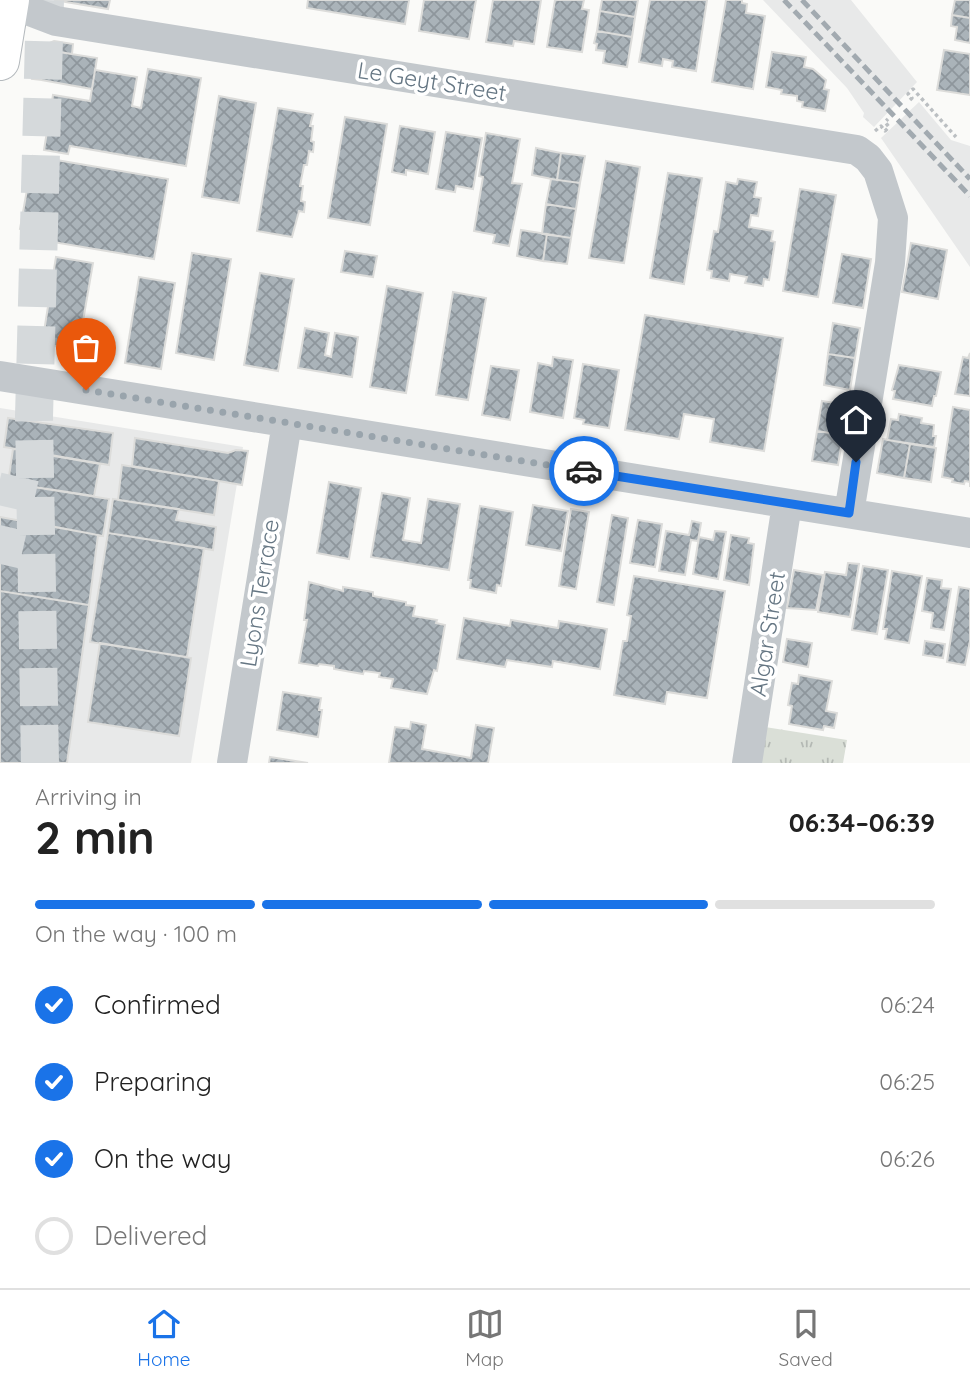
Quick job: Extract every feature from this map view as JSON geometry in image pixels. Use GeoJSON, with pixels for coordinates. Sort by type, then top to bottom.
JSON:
{"type":"FeatureCollection","features":[{"type":"Feature","properties":{"kind":"highway"},"geometry":{"type":"LineString","coordinates":[[0,61],[7,1]]}},
{"type":"Feature","properties":{"kind":"street","name":"Le Geyt Street"},"geometry":{"type":"LineString","coordinates":[[7,1],[56,21],[864,142]]}},
{"type":"Feature","properties":{"kind":"street"},"geometry":{"type":"LineString","coordinates":[[849,513],[890,263],[893,218],[878,171],[868,158],[864,142]]}},
{"type":"Feature","properties":{"kind":"street"},"geometry":{"type":"LineString","coordinates":[[0,376],[970,533]]}},
{"type":"Feature","properties":{"kind":"street","name":"Lyons Terrace"},"geometry":{"type":"LineString","coordinates":[[232,763],[287,423]]}},
{"type":"Feature","properties":{"kind":"street","name":"Algar Street"},"geometry":{"type":"LineString","coordinates":[[747,763],[787,504]]}},
{"type":"Feature","properties":{"kind":"path"},"geometry":{"type":"LineString","coordinates":[[910,100],[912,98],[908,94],[913,89],[956,137]]}},
{"type":"Feature","properties":{"kind":"path"},"geometry":{"type":"LineString","coordinates":[[864,142],[881,126],[885,131],[889,127],[885,122],[888,119]]}},
{"type":"Feature","properties":{"kind":"shaded area"},"geometry":{"type":"Polygon","coordinates":[[[763,0],[851,0],[917,82],[874,127],[863,117],[864,113],[847,88],[763,0]]]}},
{"type":"Feature","properties":{"kind":"shaded area"},"geometry":{"type":"Polygon","coordinates":[[[919,102],[951,140],[970,146],[970,267],[881,138],[919,102]]]}},
{"type":"Feature","properties":{"kind":"shaded area"},"geometry":{"type":"Polygon","coordinates":[[[0,408],[243,447],[191,763],[0,763],[0,408]]]}},
{"type":"Feature","properties":{"kind":"green space"},"geometry":{"type":"Polygon","coordinates":[[[765,727],[847,740],[843,763],[759,763],[765,727]]]}},
{"type":"Feature","properties":{"kind":"building"},"geometry":{"type":"Polygon","coordinates":[[[54,0],[110,0],[108,9],[54,0]]]}},
{"type":"Feature","properties":{"kind":"building"},"geometry":{"type":"Polygon","coordinates":[[[308,0],[409,0],[405,24],[307,8],[308,0]]]}},
{"type":"Feature","properties":{"kind":"building"},"geometry":{"type":"Polygon","coordinates":[[[424,0],[476,0],[469,39],[419,31],[424,0]]]}},
{"type":"Feature","properties":{"kind":"building"},"geometry":{"type":"Polygon","coordinates":[[[493,0],[541,0],[534,44],[514,41],[513,46],[486,42],[493,0]]]}},
{"type":"Feature","properties":{"kind":"building"},"geometry":{"type":"Polygon","coordinates":[[[555,0],[584,0],[582,9],[589,10],[582,52],[547,47],[555,0]]]}},
{"type":"Feature","properties":{"kind":"building"},"geometry":{"type":"Polygon","coordinates":[[[602,0],[638,0],[635,17],[600,11],[602,0]]]}},
{"type":"Feature","properties":{"kind":"building"},"geometry":{"type":"Polygon","coordinates":[[[650,0],[707,0],[696,71],[672,67],[673,61],[663,59],[662,66],[639,62],[650,0]]]}},
{"type":"Feature","properties":{"kind":"building"},"geometry":{"type":"Polygon","coordinates":[[[726,0],[742,0],[742,3],[747,4],[746,13],[765,16],[753,89],[712,82],[726,0]]]}},
{"type":"Feature","properties":{"kind":"building"},"geometry":{"type":"Polygon","coordinates":[[[955,0],[970,0],[970,18],[952,15],[955,0]]]}},
{"type":"Feature","properties":{"kind":"building"},"geometry":{"type":"Polygon","coordinates":[[[600,11],[635,17],[632,37],[597,31],[600,11]]]}},
{"type":"Feature","properties":{"kind":"building"},"geometry":{"type":"Polygon","coordinates":[[[952,15],[970,18],[970,43],[955,40],[957,27],[951,26],[952,15]]]}},
{"type":"Feature","properties":{"kind":"building"},"geometry":{"type":"Polygon","coordinates":[[[597,31],[632,37],[627,67],[603,63],[605,51],[596,50],[597,44],[594,43],[597,31]]]}},
{"type":"Feature","properties":{"kind":"building"},"geometry":{"type":"Polygon","coordinates":[[[54,41],[73,44],[72,54],[46,50],[41,80],[32,79],[38,48],[54,41]]]}},
{"type":"Feature","properties":{"kind":"building"},"geometry":{"type":"Polygon","coordinates":[[[46,50],[97,58],[92,89],[41,80],[46,50]]]}},
{"type":"Feature","properties":{"kind":"building"},"geometry":{"type":"Polygon","coordinates":[[[944,50],[970,54],[970,95],[937,90],[944,50]]]}},
{"type":"Feature","properties":{"kind":"building"},"geometry":{"type":"Polygon","coordinates":[[[772,52],[806,57],[804,67],[813,69],[826,80],[824,89],[829,90],[825,111],[802,107],[803,102],[797,101],[797,96],[781,94],[782,90],[766,87],[772,52]]]}},
{"type":"Feature","properties":{"kind":"building"},"geometry":{"type":"Polygon","coordinates":[[[148,69],[201,78],[186,166],[70,146],[68,154],[44,150],[53,95],[90,101],[95,70],[137,77],[132,106],[141,108],[148,69]]]}},
{"type":"Feature","properties":{"kind":"building"},"geometry":{"type":"Polygon","coordinates":[[[219,96],[256,103],[239,203],[202,197],[219,96]]]}},
{"type":"Feature","properties":{"kind":"building"},"geometry":{"type":"Polygon","coordinates":[[[278,108],[313,114],[310,126],[313,126],[313,152],[309,151],[300,186],[303,186],[301,201],[305,202],[304,212],[299,211],[292,237],[257,231],[278,108]]]}},
{"type":"Feature","properties":{"kind":"building"},"geometry":{"type":"Polygon","coordinates":[[[345,117],[387,124],[370,225],[328,218],[345,117]]]}},
{"type":"Feature","properties":{"kind":"building"},"geometry":{"type":"Polygon","coordinates":[[[400,126],[435,132],[428,174],[406,170],[406,175],[392,172],[400,126]]]}},
{"type":"Feature","properties":{"kind":"building"},"geometry":{"type":"Polygon","coordinates":[[[446,132],[482,138],[473,189],[456,186],[455,192],[436,189],[446,132]]]}},
{"type":"Feature","properties":{"kind":"building"},"geometry":{"type":"Polygon","coordinates":[[[486,133],[520,139],[512,183],[522,184],[509,246],[493,243],[495,235],[474,231],[483,177],[479,176],[486,133]]]}},
{"type":"Feature","properties":{"kind":"building"},"geometry":{"type":"Polygon","coordinates":[[[536,148],[561,153],[557,180],[532,175],[536,148]]]}},
{"type":"Feature","properties":{"kind":"building"},"geometry":{"type":"Polygon","coordinates":[[[561,153],[585,156],[580,183],[557,180],[561,153]]]}},
{"type":"Feature","properties":{"kind":"building"},"geometry":{"type":"Polygon","coordinates":[[[33,156],[168,179],[154,259],[41,240],[42,233],[20,229],[33,156]]]}},
{"type":"Feature","properties":{"kind":"building"},"geometry":{"type":"Polygon","coordinates":[[[606,161],[640,167],[624,263],[589,258],[606,161]]]}},
{"type":"Feature","properties":{"kind":"building"},"geometry":{"type":"Polygon","coordinates":[[[668,173],[702,178],[684,284],[650,278],[668,173]]]}},
{"type":"Feature","properties":{"kind":"building"},"geometry":{"type":"Polygon","coordinates":[[[551,179],[580,183],[576,209],[546,204],[551,179]]]}},
{"type":"Feature","properties":{"kind":"building"},"geometry":{"type":"Polygon","coordinates":[[[738,179],[757,182],[754,197],[761,198],[758,216],[751,215],[749,227],[773,231],[771,241],[775,242],[769,280],[764,279],[763,286],[745,283],[747,277],[730,274],[729,281],[711,278],[712,271],[707,270],[714,231],[718,232],[726,182],[737,184],[738,179]]]}},
{"type":"Feature","properties":{"kind":"building"},"geometry":{"type":"Polygon","coordinates":[[[800,189],[836,195],[818,297],[783,291],[800,189]]]}},
{"type":"Feature","properties":{"kind":"building"},"geometry":{"type":"Polygon","coordinates":[[[546,204],[576,209],[571,238],[542,234],[546,204]]]}},
{"type":"Feature","properties":{"kind":"building"},"geometry":{"type":"Polygon","coordinates":[[[521,230],[547,234],[543,261],[517,256],[521,230]]]}},
{"type":"Feature","properties":{"kind":"building"},"geometry":{"type":"Polygon","coordinates":[[[547,234],[571,238],[567,264],[543,261],[547,234]]]}},
{"type":"Feature","properties":{"kind":"building"},"geometry":{"type":"Polygon","coordinates":[[[911,243],[947,250],[938,299],[902,292],[911,243]]]}},
{"type":"Feature","properties":{"kind":"building"},"geometry":{"type":"Polygon","coordinates":[[[345,251],[377,256],[373,277],[341,272],[345,251]]]}},
{"type":"Feature","properties":{"kind":"building"},"geometry":{"type":"Polygon","coordinates":[[[192,253],[231,259],[214,360],[176,353],[192,253]]]}},
{"type":"Feature","properties":{"kind":"building"},"geometry":{"type":"Polygon","coordinates":[[[842,254],[871,259],[863,308],[833,303],[842,254]]]}},
{"type":"Feature","properties":{"kind":"building"},"geometry":{"type":"Polygon","coordinates":[[[56,257],[93,263],[78,350],[42,344],[56,257]]]}},
{"type":"Feature","properties":{"kind":"building"},"geometry":{"type":"Polygon","coordinates":[[[260,273],[294,279],[278,371],[244,365],[260,273]]]}},
{"type":"Feature","properties":{"kind":"building"},"geometry":{"type":"Polygon","coordinates":[[[139,277],[175,283],[161,369],[125,363],[139,277]]]}},
{"type":"Feature","properties":{"kind":"building"},"geometry":{"type":"Polygon","coordinates":[[[387,286],[423,293],[406,393],[370,387],[387,286]]]}},
{"type":"Feature","properties":{"kind":"building"},"geometry":{"type":"Polygon","coordinates":[[[453,292],[486,298],[468,400],[436,395],[453,292]]]}},
{"type":"Feature","properties":{"kind":"building"},"geometry":{"type":"Polygon","coordinates":[[[645,315],[783,338],[764,451],[710,442],[714,419],[684,414],[679,439],[625,430],[645,315]]]}},
{"type":"Feature","properties":{"kind":"building"},"geometry":{"type":"Polygon","coordinates":[[[833,323],[860,328],[855,358],[828,354],[833,323]]]}},
{"type":"Feature","properties":{"kind":"building"},"geometry":{"type":"Polygon","coordinates":[[[305,328],[329,333],[325,355],[331,357],[335,333],[358,337],[352,377],[298,368],[305,328]]]}},
{"type":"Feature","properties":{"kind":"building"},"geometry":{"type":"Polygon","coordinates":[[[970,353],[970,396],[955,394],[963,357],[968,358],[970,353]]]}},
{"type":"Feature","properties":{"kind":"building"},"geometry":{"type":"Polygon","coordinates":[[[828,354],[855,358],[850,390],[824,385],[828,354]]]}},
{"type":"Feature","properties":{"kind":"building"},"geometry":{"type":"Polygon","coordinates":[[[553,357],[573,360],[563,418],[530,412],[538,363],[552,366],[553,357]]]}},
{"type":"Feature","properties":{"kind":"building"},"geometry":{"type":"Polygon","coordinates":[[[583,364],[619,370],[609,428],[583,424],[584,420],[574,418],[583,364]]]}},
{"type":"Feature","properties":{"kind":"building"},"geometry":{"type":"Polygon","coordinates":[[[899,365],[941,372],[932,406],[893,399],[895,391],[892,390],[899,365]]]}},
{"type":"Feature","properties":{"kind":"building"},"geometry":{"type":"Polygon","coordinates":[[[491,366],[519,370],[510,420],[482,415],[491,366]]]}},
{"type":"Feature","properties":{"kind":"building"},"geometry":{"type":"Polygon","coordinates":[[[822,401],[848,405],[843,435],[817,431],[822,401]]]}},
{"type":"Feature","properties":{"kind":"building"},"geometry":{"type":"Polygon","coordinates":[[[953,407],[970,410],[970,482],[965,481],[964,484],[942,477],[953,407]]]}},
{"type":"Feature","properties":{"kind":"building"},"geometry":{"type":"Polygon","coordinates":[[[899,414],[922,418],[921,423],[934,425],[934,447],[887,440],[891,419],[898,420],[899,414]]]}},
{"type":"Feature","properties":{"kind":"building"},"geometry":{"type":"Polygon","coordinates":[[[8,418],[113,433],[109,465],[4,447],[8,418]]]}},
{"type":"Feature","properties":{"kind":"building"},"geometry":{"type":"Polygon","coordinates":[[[817,431],[843,435],[838,465],[812,461],[817,431]]]}},
{"type":"Feature","properties":{"kind":"building"},"geometry":{"type":"Polygon","coordinates":[[[135,438],[228,453],[236,450],[248,451],[242,485],[132,466],[135,438]]]}},
{"type":"Feature","properties":{"kind":"building"},"geometry":{"type":"Polygon","coordinates":[[[883,439],[910,444],[904,478],[877,473],[883,439]]]}},
{"type":"Feature","properties":{"kind":"building"},"geometry":{"type":"Polygon","coordinates":[[[910,444],[936,448],[931,482],[904,478],[910,444]]]}},
{"type":"Feature","properties":{"kind":"building"},"geometry":{"type":"Polygon","coordinates":[[[13,449],[100,464],[94,496],[8,483],[13,449]]]}},
{"type":"Feature","properties":{"kind":"building"},"geometry":{"type":"Polygon","coordinates":[[[122,465],[219,481],[214,515],[118,500],[122,465]]]}},
{"type":"Feature","properties":{"kind":"building"},"geometry":{"type":"Polygon","coordinates":[[[329,482],[361,488],[349,559],[317,553],[329,482]]]}},
{"type":"Feature","properties":{"kind":"building"},"geometry":{"type":"Polygon","coordinates":[[[27,486],[109,499],[103,536],[24,521],[27,486]]]}},
{"type":"Feature","properties":{"kind":"building"},"geometry":{"type":"Polygon","coordinates":[[[382,493],[410,498],[403,540],[421,543],[428,499],[460,504],[449,570],[371,557],[382,493]]]}},
{"type":"Feature","properties":{"kind":"building"},"geometry":{"type":"Polygon","coordinates":[[[113,499],[179,509],[176,520],[216,527],[213,550],[108,533],[113,499]]]}},
{"type":"Feature","properties":{"kind":"building"},"geometry":{"type":"Polygon","coordinates":[[[533,505],[568,511],[561,551],[526,545],[533,505]]]}},
{"type":"Feature","properties":{"kind":"building"},"geometry":{"type":"Polygon","coordinates":[[[480,506],[513,512],[501,586],[497,585],[496,593],[470,588],[471,580],[468,580],[480,506]]]}},
{"type":"Feature","properties":{"kind":"building"},"geometry":{"type":"Polygon","coordinates":[[[571,509],[589,512],[576,589],[559,586],[571,509]]]}},
{"type":"Feature","properties":{"kind":"building"},"geometry":{"type":"Polygon","coordinates":[[[612,515],[628,518],[614,605],[597,602],[612,515]]]}},
{"type":"Feature","properties":{"kind":"building"},"geometry":{"type":"Polygon","coordinates":[[[0,517],[98,535],[89,605],[0,591],[0,517]]]}},
{"type":"Feature","properties":{"kind":"building"},"geometry":{"type":"Polygon","coordinates":[[[638,520],[662,524],[655,567],[630,563],[638,520]]]}},
{"type":"Feature","properties":{"kind":"building"},"geometry":{"type":"Polygon","coordinates":[[[692,521],[701,523],[698,541],[691,540],[685,575],[659,571],[666,531],[689,535],[692,521]]]}},
{"type":"Feature","properties":{"kind":"building"},"geometry":{"type":"Polygon","coordinates":[[[715,531],[726,532],[718,579],[693,574],[699,537],[713,540],[715,531]]]}},
{"type":"Feature","properties":{"kind":"building"},"geometry":{"type":"Polygon","coordinates":[[[108,533],[204,548],[187,657],[90,642],[108,533]]]}},
{"type":"Feature","properties":{"kind":"building"},"geometry":{"type":"Polygon","coordinates":[[[731,535],[749,538],[748,543],[754,544],[749,585],[724,580],[731,535]]]}},
{"type":"Feature","properties":{"kind":"building"},"geometry":{"type":"Polygon","coordinates":[[[848,563],[859,564],[850,617],[818,612],[825,572],[846,575],[848,563]]]}},
{"type":"Feature","properties":{"kind":"building"},"geometry":{"type":"Polygon","coordinates":[[[863,566],[888,570],[877,634],[852,630],[863,566]]]}},
{"type":"Feature","properties":{"kind":"building"},"geometry":{"type":"Polygon","coordinates":[[[794,570],[823,575],[816,610],[787,608],[794,570]]]}},
{"type":"Feature","properties":{"kind":"building"},"geometry":{"type":"Polygon","coordinates":[[[892,571],[922,576],[909,643],[885,639],[887,629],[883,629],[892,571]]]}},
{"type":"Feature","properties":{"kind":"building"},"geometry":{"type":"Polygon","coordinates":[[[634,576],[725,591],[707,698],[667,692],[665,704],[614,695],[623,641],[627,641],[631,616],[627,615],[634,576]]]}},
{"type":"Feature","properties":{"kind":"building"},"geometry":{"type":"Polygon","coordinates":[[[927,578],[942,580],[941,588],[951,589],[944,630],[931,628],[933,613],[922,611],[927,578]]]}},
{"type":"Feature","properties":{"kind":"building"},"geometry":{"type":"Polygon","coordinates":[[[309,582],[343,591],[343,587],[373,592],[373,596],[406,602],[406,605],[415,606],[413,616],[437,620],[436,623],[445,625],[437,671],[434,670],[427,694],[391,688],[393,679],[379,677],[380,673],[364,671],[363,674],[334,669],[334,666],[299,663],[307,620],[304,620],[309,582]]]}},
{"type":"Feature","properties":{"kind":"building"},"geometry":{"type":"Polygon","coordinates":[[[959,587],[970,589],[970,641],[965,665],[947,662],[959,587]]]}},
{"type":"Feature","properties":{"kind":"building"},"geometry":{"type":"Polygon","coordinates":[[[0,591],[89,605],[67,763],[0,763],[0,591]]]}},
{"type":"Feature","properties":{"kind":"building"},"geometry":{"type":"Polygon","coordinates":[[[464,618],[510,626],[511,620],[558,628],[559,621],[607,629],[600,669],[553,661],[552,667],[507,660],[505,667],[457,659],[464,618]]]}},
{"type":"Feature","properties":{"kind":"building"},"geometry":{"type":"Polygon","coordinates":[[[787,639],[812,643],[808,667],[783,662],[787,639]]]}},
{"type":"Feature","properties":{"kind":"building"},"geometry":{"type":"Polygon","coordinates":[[[925,641],[945,644],[943,658],[923,655],[925,641]]]}},
{"type":"Feature","properties":{"kind":"building"},"geometry":{"type":"Polygon","coordinates":[[[100,643],[191,658],[179,736],[88,722],[100,643]]]}},
{"type":"Feature","properties":{"kind":"building"},"geometry":{"type":"Polygon","coordinates":[[[799,675],[832,681],[826,711],[837,713],[834,728],[824,726],[823,730],[789,724],[792,706],[788,705],[792,683],[798,684],[799,675]]]}},
{"type":"Feature","properties":{"kind":"building"},"geometry":{"type":"Polygon","coordinates":[[[283,692],[321,698],[318,737],[277,730],[283,692]]]}},
{"type":"Feature","properties":{"kind":"building"},"geometry":{"type":"Polygon","coordinates":[[[411,722],[426,725],[422,749],[471,758],[476,725],[494,728],[488,763],[389,763],[395,727],[410,729],[411,722]]]}},
{"type":"Feature","properties":{"kind":"building"},"geometry":{"type":"Polygon","coordinates":[[[270,757],[308,763],[269,763],[270,757]]]}},
{"type":"Feature","properties":{"kind":"tunnel"},"geometry":{"type":"LineString","coordinates":[[40,763],[34,417],[45,0]]}},
{"type":"Feature","properties":{"kind":"tunnel"},"geometry":{"type":"LineString","coordinates":[[0,564],[20,477]]}},
{"type":"Feature","properties":{"kind":"railway"},"geometry":{"type":"LineString","coordinates":[[784,0],[970,196]]}},
{"type":"Feature","properties":{"kind":"railway"},"geometry":{"type":"LineString","coordinates":[[802,0],[970,179]]}},
{"type":"Feature","properties":{"kind":"way so far"},"geometry":{"type":"LineString","coordinates":[[86,390],[584,471]]}},
{"type":"Feature","properties":{"kind":"route"},"geometry":{"type":"LineString","coordinates":[[584,471],[849,513],[856,462]]}}]}
